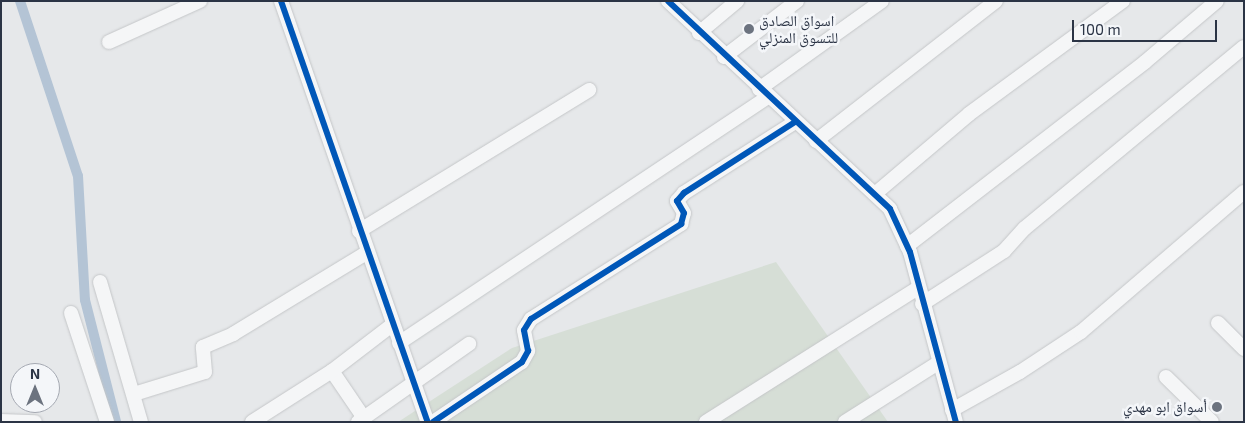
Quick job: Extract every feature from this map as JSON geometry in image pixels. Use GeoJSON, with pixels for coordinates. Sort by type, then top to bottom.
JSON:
{"type":"FeatureCollection","features":[{"type":"Feature","properties":{"kind":"street"},"geometry":{"type":"LineString","coordinates":[[108,42],[200,1]]}},
{"type":"Feature","properties":{"kind":"street"},"geometry":{"type":"LineString","coordinates":[[281,1],[366,253],[428,422]]}},
{"type":"Feature","properties":{"kind":"street"},"geometry":{"type":"LineString","coordinates":[[668,1],[763,94],[876,193],[900,225],[954,416],[1081,332],[1244,192]]}},
{"type":"Feature","properties":{"kind":"street"},"geometry":{"type":"LineString","coordinates":[[699,32],[737,1]]}},
{"type":"Feature","properties":{"kind":"street"},"geometry":{"type":"LineString","coordinates":[[724,57],[797,1]]}},
{"type":"Feature","properties":{"kind":"street"},"geometry":{"type":"LineString","coordinates":[[399,343],[763,94],[882,1]]}},
{"type":"Feature","properties":{"kind":"street"},"geometry":{"type":"LineString","coordinates":[[816,141],[996,1]]}},
{"type":"Feature","properties":{"kind":"street"},"geometry":{"type":"LineString","coordinates":[[876,193],[969,114],[1123,1]]}},
{"type":"Feature","properties":{"kind":"street"},"geometry":{"type":"LineString","coordinates":[[907,246],[1146,62],[1217,1]]}},
{"type":"Feature","properties":{"kind":"street"},"geometry":{"type":"LineString","coordinates":[[922,304],[1004,251],[1032,222],[1244,47]]}},
{"type":"Feature","properties":{"kind":"street"},"geometry":{"type":"LineString","coordinates":[[359,231],[589,90]]}},
{"type":"Feature","properties":{"kind":"street"},"geometry":{"type":"LineString","coordinates":[[433,422],[522,362],[528,351],[524,330],[531,320],[681,224],[684,213],[677,201],[684,193],[795,122]]}},
{"type":"Feature","properties":{"kind":"street"},"geometry":{"type":"LineString","coordinates":[[134,394],[205,372],[203,347],[233,334],[366,253]]}},
{"type":"Feature","properties":{"kind":"street"},"geometry":{"type":"LineString","coordinates":[[100,282],[141,422]]}},
{"type":"Feature","properties":{"kind":"street"},"geometry":{"type":"LineString","coordinates":[[706,422],[918,288]]}},
{"type":"Feature","properties":{"kind":"street"},"geometry":{"type":"LineString","coordinates":[[71,313],[107,422]]}},
{"type":"Feature","properties":{"kind":"street"},"geometry":{"type":"LineString","coordinates":[[1218,323],[1244,349]]}},
{"type":"Feature","properties":{"kind":"street"},"geometry":{"type":"LineString","coordinates":[[252,422],[332,371],[392,325]]}},
{"type":"Feature","properties":{"kind":"street"},"geometry":{"type":"LineString","coordinates":[[332,371],[361,420],[469,344]]}},
{"type":"Feature","properties":{"kind":"street"},"geometry":{"type":"LineString","coordinates":[[845,422],[938,363]]}},
{"type":"Feature","properties":{"kind":"street"},"geometry":{"type":"LineString","coordinates":[[1166,377],[1212,422]]}},
{"type":"Feature","properties":{"kind":"street"},"geometry":{"type":"LineString","coordinates":[[1,422],[35,422]]}},
{"type":"Feature","properties":{"kind":"shaded area"},"geometry":{"type":"Polygon","coordinates":[[[776,262],[888,422],[398,422],[512,348],[776,262]]]}},
{"type":"Feature","properties":{"kind":"waterway"},"geometry":{"type":"LineString","coordinates":[[20,1],[78,176],[85,300],[116,422]]}},
{"type":"Feature","properties":{"kind":"cycle path"},"geometry":{"type":"LineString","coordinates":[[281,1],[428,422]]}},
{"type":"Feature","properties":{"kind":"cycle path"},"geometry":{"type":"LineString","coordinates":[[668,1],[890,209],[910,252],[956,422]]}},
{"type":"Feature","properties":{"kind":"cycle path"},"geometry":{"type":"LineString","coordinates":[[433,422],[522,362],[528,351],[524,330],[531,319],[681,224],[684,213],[677,201],[684,193],[795,122]]}},
{"type":"Feature","properties":{"kind":"place","name":"اسواق الصادق للتسوق المنزلي"},"geometry":{"type":"Point","coordinates":[749,29]}},
{"type":"Feature","properties":{"kind":"place","name":"أسواق ابو مهدي"},"geometry":{"type":"Point","coordinates":[1217,407]}}]}
